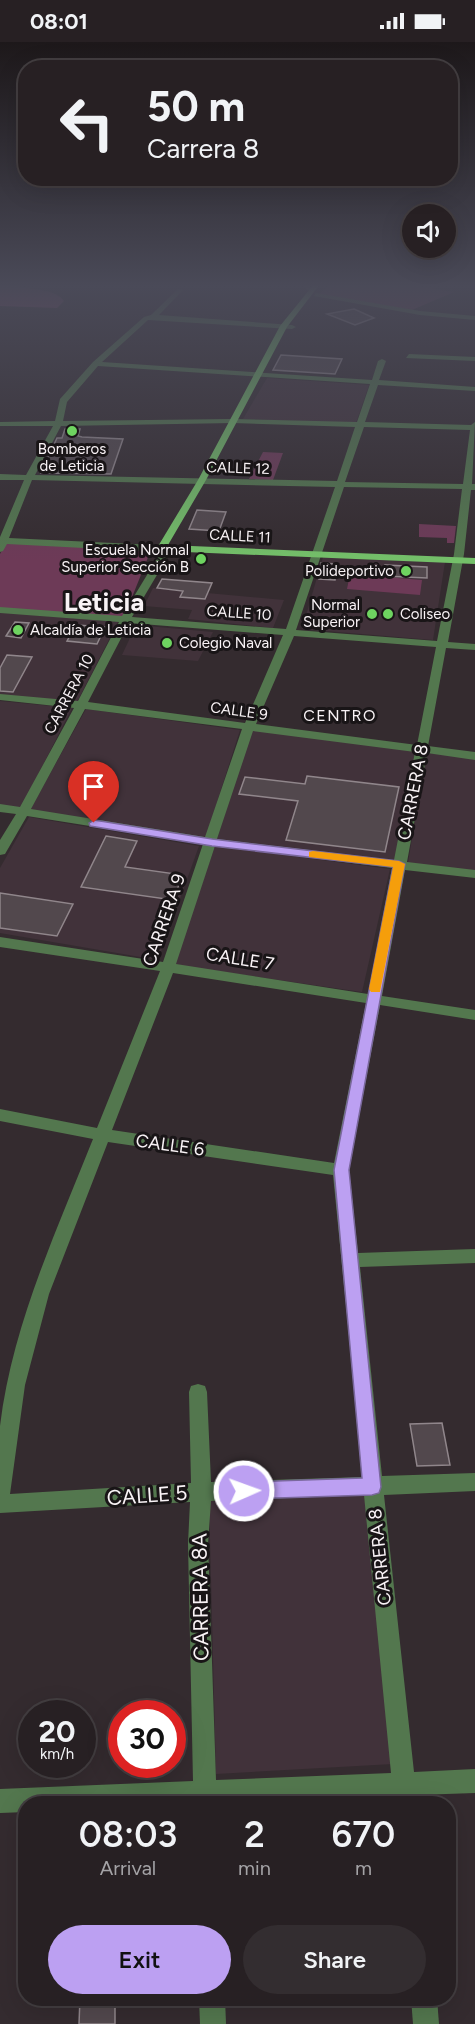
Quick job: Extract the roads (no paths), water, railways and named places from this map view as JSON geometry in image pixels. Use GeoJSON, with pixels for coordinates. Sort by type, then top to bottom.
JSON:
{"type":"FeatureCollection","features":[{"type":"Feature","properties":{"kind":"main road","name":"CARRERA 10"},"geometry":{"type":"LineString","coordinates":[[169,546],[262,376]]}},
{"type":"Feature","properties":{"kind":"main road","name":"CALLE 11"},"geometry":{"type":"LineString","coordinates":[[169,546],[458,557],[475,555]]}},
{"type":"Feature","properties":{"kind":"main road","name":"CALLE 11"},"geometry":{"type":"LineString","coordinates":[[458,557],[475,561]]}},
{"type":"Feature","properties":{"kind":"street"},"geometry":{"type":"LineString","coordinates":[[4,542],[29,478],[58,424],[63,401],[86,376]]}},
{"type":"Feature","properties":{"kind":"street"},"geometry":{"type":"LineString","coordinates":[[269,376],[475,389]]}},
{"type":"Feature","properties":{"kind":"street","name":"CARRERA 9"},"geometry":{"type":"LineString","coordinates":[[0,1496],[8,1384],[40,1293],[168,968],[212,842],[248,728],[290,632],[377,376]]}},
{"type":"Feature","properties":{"kind":"street"},"geometry":{"type":"LineString","coordinates":[[0,424],[236,421],[475,426]]}},
{"type":"Feature","properties":{"kind":"street","name":"CARRERA 8"},"geometry":{"type":"LineString","coordinates":[[406,1793],[372,1487],[341,1170],[471,487],[475,426]]}},
{"type":"Feature","properties":{"kind":"street","name":"CALLE 12"},"geometry":{"type":"LineString","coordinates":[[0,477],[471,487]]}},
{"type":"Feature","properties":{"kind":"street","name":"CALLE 11"},"geometry":{"type":"LineString","coordinates":[[4,542],[169,546]]}},
{"type":"Feature","properties":{"kind":"street","name":"CARRERA 10"},"geometry":{"type":"LineString","coordinates":[[0,851],[24,812],[82,705],[125,620],[169,546]]}},
{"type":"Feature","properties":{"kind":"street","name":"CALLE 10"},"geometry":{"type":"LineString","coordinates":[[0,610],[475,647]]}},
{"type":"Feature","properties":{"kind":"street","name":"CALLE 9"},"geometry":{"type":"LineString","coordinates":[[0,697],[82,705],[475,756]]}},
{"type":"Feature","properties":{"kind":"street"},"geometry":{"type":"LineString","coordinates":[[0,808],[212,842],[475,874]]}},
{"type":"Feature","properties":{"kind":"street","name":"CALLE 7"},"geometry":{"type":"LineString","coordinates":[[0,942],[475,1015]]}},
{"type":"Feature","properties":{"kind":"street","name":"CALLE 6"},"geometry":{"type":"LineString","coordinates":[[0,1115],[102,1135],[341,1170]]}},
{"type":"Feature","properties":{"kind":"street"},"geometry":{"type":"LineString","coordinates":[[351,1260],[475,1256]]}},
{"type":"Feature","properties":{"kind":"street","name":"CARRERA 8A"},"geometry":{"type":"LineString","coordinates":[[198,1392],[201,1492],[198,1544],[205,1796]]}},
{"type":"Feature","properties":{"kind":"street","name":"CALLE 5"},"geometry":{"type":"LineString","coordinates":[[0,1504],[201,1492],[475,1482]]}},
{"type":"Feature","properties":{"kind":"street"},"geometry":{"type":"LineString","coordinates":[[285,1796],[406,1793],[475,1781]]}},
{"type":"Feature","properties":{"kind":"street"},"geometry":{"type":"LineString","coordinates":[[0,1801],[18,1801]]}},
{"type":"Feature","properties":{"kind":"street"},"geometry":{"type":"LineString","coordinates":[[212,2006],[213,2024]]}},
{"type":"Feature","properties":{"kind":"street"},"geometry":{"type":"LineString","coordinates":[[425,2006],[426,2024]]}},
{"type":"Feature","properties":{"kind":"place","name":"Bomberos de Leticia"},"geometry":{"type":"Point","coordinates":[72,431]}},
{"type":"Feature","properties":{"kind":"place","name":"Escuela Normal Superior Sección B"},"geometry":{"type":"Point","coordinates":[201,559]}},
{"type":"Feature","properties":{"kind":"place","name":"Polideportivo"},"geometry":{"type":"Point","coordinates":[406,571]}},
{"type":"Feature","properties":{"kind":"place","name":"Normal Superior"},"geometry":{"type":"Point","coordinates":[372,614]}},
{"type":"Feature","properties":{"kind":"place","name":"Coliseo"},"geometry":{"type":"Point","coordinates":[388,614]}},
{"type":"Feature","properties":{"kind":"place","name":"Alcaldía de Leticia"},"geometry":{"type":"Point","coordinates":[18,630]}},
{"type":"Feature","properties":{"kind":"place","name":"Colegio Naval"},"geometry":{"type":"Point","coordinates":[167,643]}},
{"type":"Feature","properties":{"kind":"district","name":"Leticia"},"geometry":{"type":"Point","coordinates":[104,602]}},
{"type":"Feature","properties":{"kind":"district","name":"CENTRO"},"geometry":{"type":"Point","coordinates":[340,715]}}]}
